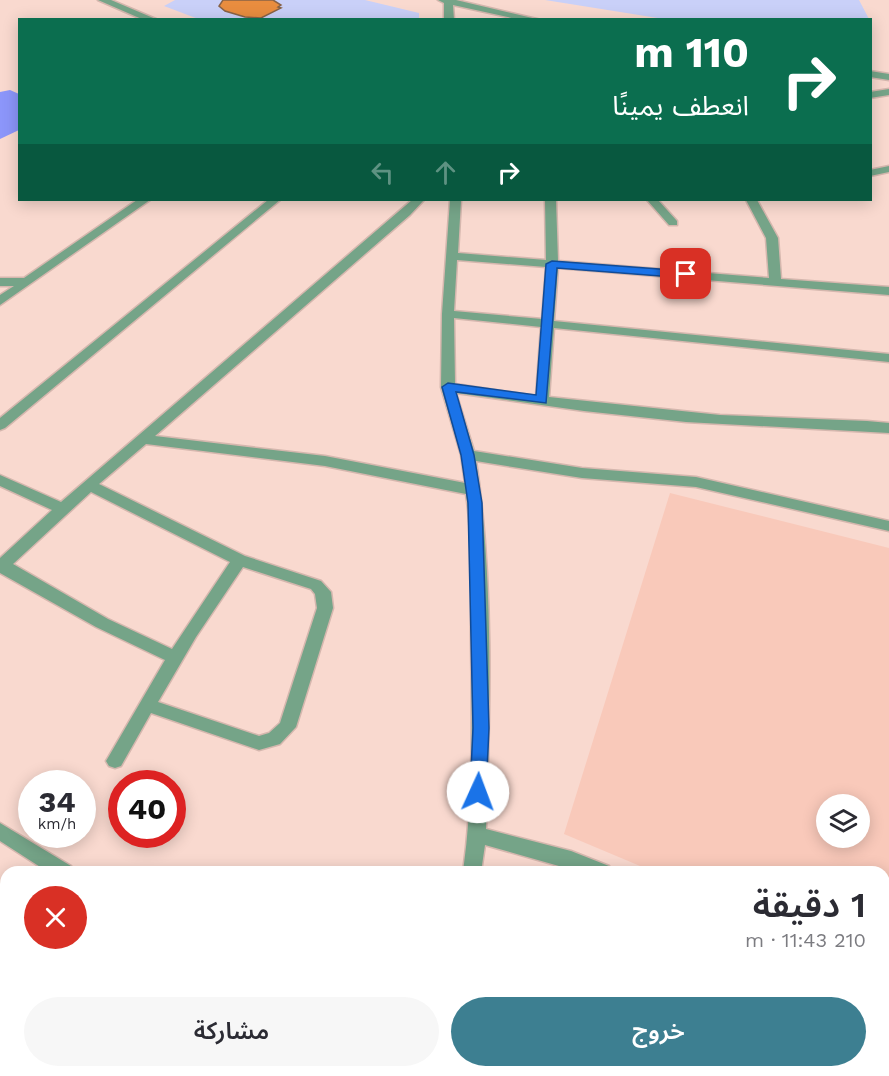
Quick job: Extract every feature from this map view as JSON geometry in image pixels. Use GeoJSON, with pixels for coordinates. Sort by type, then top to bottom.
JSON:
{"type":"FeatureCollection","features":[{"type":"Feature","properties":{"kind":"street"},"geometry":{"type":"LineString","coordinates":[[103,0],[149,18]]}},
{"type":"Feature","properties":{"kind":"street"},"geometry":{"type":"LineString","coordinates":[[449,18],[446,0],[528,18]]}},
{"type":"Feature","properties":{"kind":"street"},"geometry":{"type":"LineString","coordinates":[[872,74],[889,76]]}},
{"type":"Feature","properties":{"kind":"street"},"geometry":{"type":"LineString","coordinates":[[872,95],[889,92]]}},
{"type":"Feature","properties":{"kind":"street"},"geometry":{"type":"LineString","coordinates":[[872,173],[889,169]]}},
{"type":"Feature","properties":{"kind":"street"},"geometry":{"type":"LineString","coordinates":[[0,301],[143,201]]}},
{"type":"Feature","properties":{"kind":"street"},"geometry":{"type":"LineString","coordinates":[[0,425],[273,201]]}},
{"type":"Feature","properties":{"kind":"street"},"geometry":{"type":"LineString","coordinates":[[174,657],[102,623],[1,566],[88,485],[406,213],[417,201]]}},
{"type":"Feature","properties":{"kind":"street"},"geometry":{"type":"LineString","coordinates":[[455,201],[448,314],[448,387],[468,455],[478,559],[481,728],[477,835],[473,866]]}},
{"type":"Feature","properties":{"kind":"street"},"geometry":{"type":"LineString","coordinates":[[542,400],[552,264],[551,201]]}},
{"type":"Feature","properties":{"kind":"street"},"geometry":{"type":"LineString","coordinates":[[653,201],[673,223]]}},
{"type":"Feature","properties":{"kind":"street"},"geometry":{"type":"LineString","coordinates":[[753,201],[772,238],[775,281]]}},
{"type":"Feature","properties":{"kind":"street"},"geometry":{"type":"LineString","coordinates":[[451,256],[889,291]]}},
{"type":"Feature","properties":{"kind":"street"},"geometry":{"type":"LineString","coordinates":[[0,282],[25,282]]}},
{"type":"Feature","properties":{"kind":"street"},"geometry":{"type":"LineString","coordinates":[[448,314],[889,358]]}},
{"type":"Feature","properties":{"kind":"street"},"geometry":{"type":"LineString","coordinates":[[448,387],[648,415],[745,422],[844,422],[889,428]]}},
{"type":"Feature","properties":{"kind":"street"},"geometry":{"type":"LineString","coordinates":[[142,439],[325,461],[473,489]]}},
{"type":"Feature","properties":{"kind":"street"},"geometry":{"type":"LineString","coordinates":[[468,455],[582,473],[696,482],[889,526]]}},
{"type":"Feature","properties":{"kind":"street"},"geometry":{"type":"LineString","coordinates":[[0,480],[62,509]]}},
{"type":"Feature","properties":{"kind":"street"},"geometry":{"type":"LineString","coordinates":[[88,485],[240,560],[316,585],[323,592],[325,608],[287,727],[274,739],[259,743],[148,705]]}},
{"type":"Feature","properties":{"kind":"street"},"geometry":{"type":"LineString","coordinates":[[115,761],[206,605],[240,560]]}},
{"type":"Feature","properties":{"kind":"street"},"geometry":{"type":"LineString","coordinates":[[0,831],[55,866]]}},
{"type":"Feature","properties":{"kind":"street"},"geometry":{"type":"LineString","coordinates":[[477,835],[571,859],[588,866]]}},
{"type":"Feature","properties":{"kind":"shaded area"},"geometry":{"type":"Polygon","coordinates":[[[175,0],[365,0],[419,13],[419,18],[196,18],[164,6],[175,0]]]}},
{"type":"Feature","properties":{"kind":"shaded area"},"geometry":{"type":"Polygon","coordinates":[[[545,0],[859,0],[868,18],[658,18],[545,0]]]}},
{"type":"Feature","properties":{"kind":"shaded area"},"geometry":{"type":"Polygon","coordinates":[[[10,90],[18,94],[18,130],[0,139],[0,92],[10,90]]]}},
{"type":"Feature","properties":{"kind":"shaded area"},"geometry":{"type":"Polygon","coordinates":[[[670,493],[889,548],[889,866],[640,866],[564,834],[670,493]]]}},
{"type":"Feature","properties":{"kind":"building"},"geometry":{"type":"Polygon","coordinates":[[[223,0],[273,0],[281,5],[278,7],[281,8],[261,18],[245,17],[225,11],[219,6],[223,0]]]}},
{"type":"Feature","properties":{"kind":"route"},"geometry":{"type":"LineString","coordinates":[[478,792],[481,728],[475,503],[468,455],[448,387],[542,400],[552,264],[686,274]]}}]}
